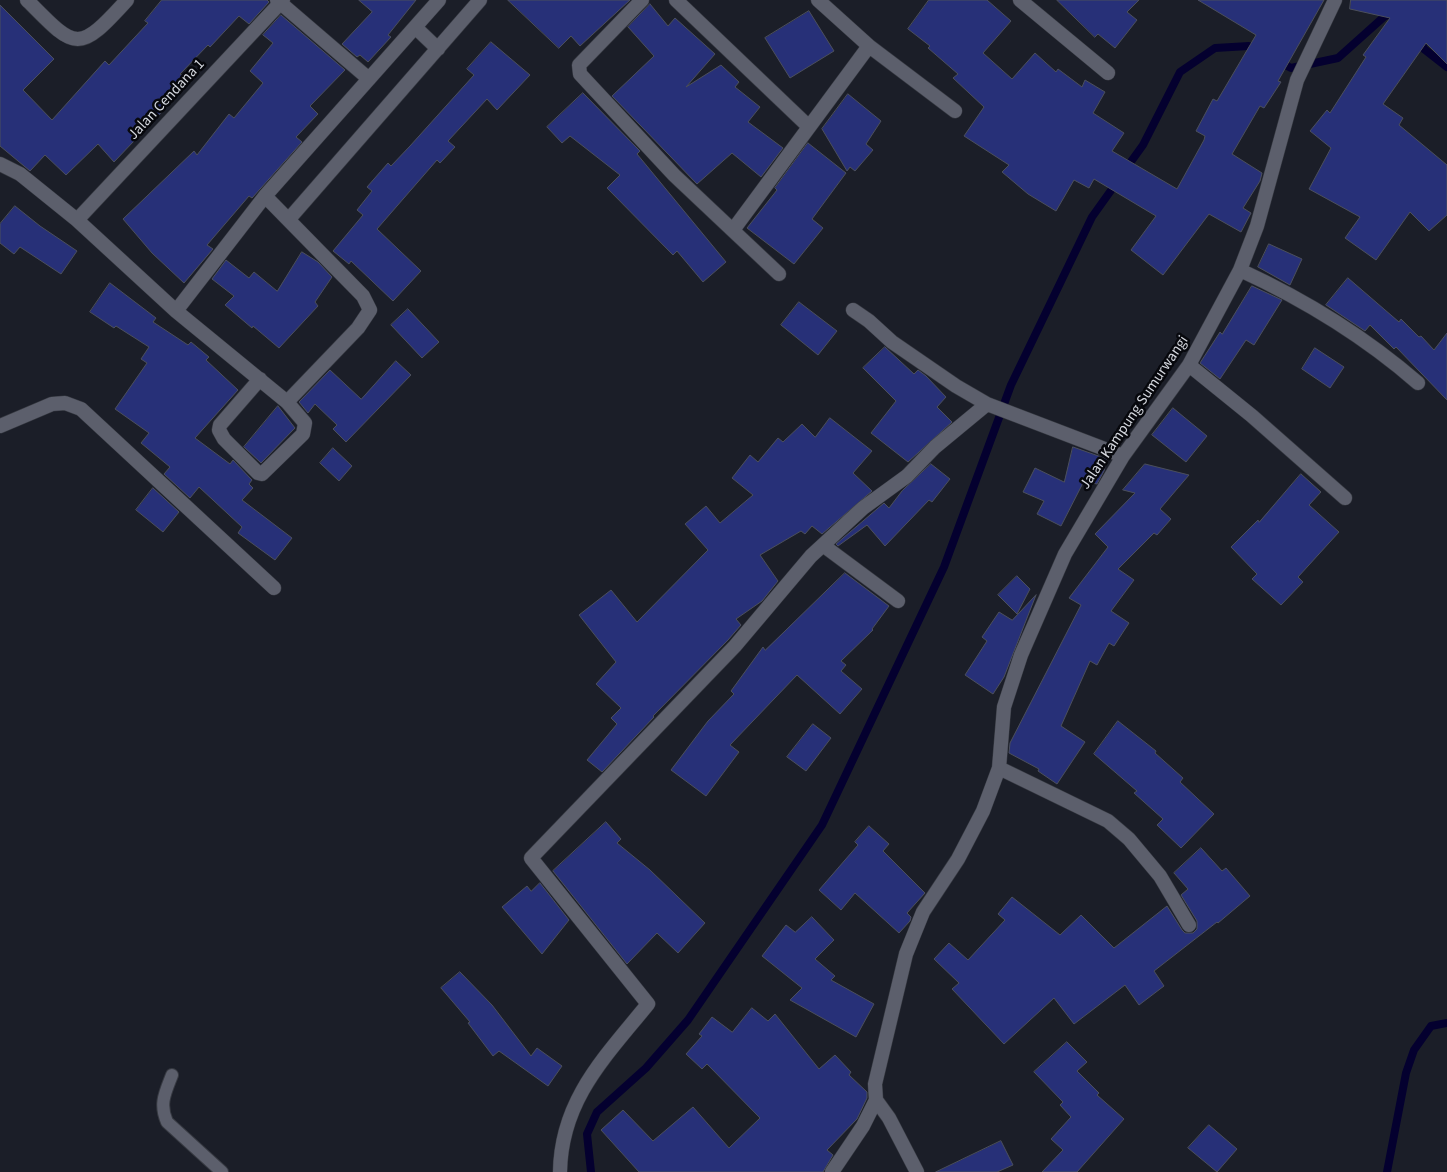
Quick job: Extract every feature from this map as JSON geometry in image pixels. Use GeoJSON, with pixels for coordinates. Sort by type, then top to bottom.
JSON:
{"type":"FeatureCollection","features":[{"type":"Feature","properties":{"kind":"street"},"geometry":{"type":"LineString","coordinates":[[27,0],[57,31],[68,38],[80,40],[98,30],[127,0]]}},
{"type":"Feature","properties":{"kind":"street"},"geometry":{"type":"LineString","coordinates":[[176,312],[265,196],[439,0]]}},
{"type":"Feature","properties":{"kind":"street"},"geometry":{"type":"LineString","coordinates":[[289,219],[480,0]]}},
{"type":"Feature","properties":{"kind":"street"},"geometry":{"type":"LineString","coordinates":[[642,0],[579,65],[580,74],[674,176],[733,230],[751,250],[769,263],[779,274]]}},
{"type":"Feature","properties":{"kind":"street"},"geometry":{"type":"LineString","coordinates":[[676,0],[808,126]]}},
{"type":"Feature","properties":{"kind":"street"},"geometry":{"type":"LineString","coordinates":[[818,0],[869,46],[955,111]]}},
{"type":"Feature","properties":{"kind":"street"},"geometry":{"type":"LineString","coordinates":[[1020,0],[1108,73]]}},
{"type":"Feature","properties":{"kind":"street","name":"Jalan Kampung Sumurwangi"},"geometry":{"type":"LineString","coordinates":[[832,1172],[851,1147],[876,1100],[875,1084],[906,954],[923,912],[958,859],[983,811],[999,768],[1004,707],[1021,655],[1065,554],[1122,456],[1189,365],[1240,270],[1257,226],[1297,80],[1334,0]]}},
{"type":"Feature","properties":{"kind":"street"},"geometry":{"type":"LineString","coordinates":[[280,1],[369,79]]}},
{"type":"Feature","properties":{"kind":"street","name":"Jalan Cendana 1"},"geometry":{"type":"LineString","coordinates":[[77,220],[280,1]]}},
{"type":"Feature","properties":{"kind":"street"},"geometry":{"type":"LineString","coordinates":[[415,27],[438,49]]}},
{"type":"Feature","properties":{"kind":"street"},"geometry":{"type":"LineString","coordinates":[[733,230],[808,126],[869,46]]}},
{"type":"Feature","properties":{"kind":"street"},"geometry":{"type":"LineString","coordinates":[[0,164],[20,174],[77,220],[176,312],[260,380],[287,402],[305,423],[306,430],[266,473],[258,473],[224,439],[219,430],[220,425],[260,380]]}},
{"type":"Feature","properties":{"kind":"street"},"geometry":{"type":"LineString","coordinates":[[265,196],[363,296],[370,310],[358,328],[287,402]]}},
{"type":"Feature","properties":{"kind":"street"},"geometry":{"type":"LineString","coordinates":[[1240,270],[1285,291],[1336,321],[1390,359],[1418,383]]}},
{"type":"Feature","properties":{"kind":"street"},"geometry":{"type":"LineString","coordinates":[[852,310],[869,321],[892,342],[956,386],[992,405],[1122,456]]}},
{"type":"Feature","properties":{"kind":"street"},"geometry":{"type":"LineString","coordinates":[[1189,365],[1252,416],[1344,498]]}},
{"type":"Feature","properties":{"kind":"street"},"geometry":{"type":"LineString","coordinates":[[0,426],[52,404],[66,403],[81,409],[274,588]]}},
{"type":"Feature","properties":{"kind":"street"},"geometry":{"type":"LineString","coordinates":[[560,1172],[563,1142],[572,1108],[589,1077],[648,1004],[531,858],[735,646],[811,556],[863,508],[907,476],[935,447],[992,405]]}},
{"type":"Feature","properties":{"kind":"street"},"geometry":{"type":"LineString","coordinates":[[824,546],[898,601]]}},
{"type":"Feature","properties":{"kind":"street"},"geometry":{"type":"LineString","coordinates":[[999,768],[1108,821],[1129,840],[1160,876],[1189,925]]}},
{"type":"Feature","properties":{"kind":"street"},"geometry":{"type":"LineString","coordinates":[[876,1100],[889,1118],[917,1172]]}},
{"type":"Feature","properties":{"kind":"lane"},"geometry":{"type":"LineString","coordinates":[[172,1075],[162,1102],[162,1112],[167,1122],[222,1172]]}},
{"type":"Feature","properties":{"kind":"building"},"geometry":{"type":"Polygon","coordinates":[[[162,0],[267,0],[269,2],[249,24],[239,16],[210,47],[208,45],[180,74],[184,77],[169,94],[174,99],[114,162],[98,144],[66,175],[45,155],[30,171],[0,146],[0,5],[54,59],[23,90],[52,120],[105,61],[109,65],[148,23],[145,21],[162,0]]]}},
{"type":"Feature","properties":{"kind":"building"},"geometry":{"type":"Polygon","coordinates":[[[359,0],[416,0],[388,35],[391,37],[368,62],[360,55],[357,57],[342,44],[372,12],[359,0]]]}},
{"type":"Feature","properties":{"kind":"building"},"geometry":{"type":"Polygon","coordinates":[[[508,0],[630,0],[580,46],[571,36],[559,48],[508,0]]]}},
{"type":"Feature","properties":{"kind":"building"},"geometry":{"type":"Polygon","coordinates":[[[929,0],[987,0],[1011,21],[983,53],[1012,79],[1035,53],[1056,72],[1058,69],[1082,87],[1085,80],[1105,92],[1093,113],[1124,133],[1112,151],[1177,189],[1204,140],[1205,136],[1196,131],[1213,99],[1217,101],[1256,35],[1198,0],[1324,0],[1278,81],[1281,82],[1264,108],[1260,106],[1232,154],[1262,173],[1260,181],[1243,208],[1251,213],[1241,232],[1209,214],[1163,275],[1131,250],[1156,216],[1094,179],[1089,188],[1074,180],[1056,211],[1028,194],[1002,172],[1009,165],[964,136],[984,107],[953,78],[958,74],[928,48],[930,46],[908,29],[929,0]]]}},
{"type":"Feature","properties":{"kind":"building"},"geometry":{"type":"Polygon","coordinates":[[[1057,0],[1139,0],[1127,12],[1137,20],[1115,48],[1098,34],[1095,37],[1057,0]]]}},
{"type":"Feature","properties":{"kind":"building"},"geometry":{"type":"Polygon","coordinates":[[[1351,0],[1447,0],[1447,64],[1426,43],[1383,104],[1403,118],[1399,125],[1447,165],[1447,215],[1429,231],[1410,212],[1376,260],[1345,238],[1360,217],[1309,189],[1331,148],[1310,131],[1327,110],[1330,113],[1366,57],[1363,55],[1390,18],[1350,9],[1351,0]]]}},
{"type":"Feature","properties":{"kind":"building"},"geometry":{"type":"Polygon","coordinates":[[[650,4],[668,26],[675,18],[715,54],[686,87],[721,65],[739,82],[735,87],[760,107],[748,122],[783,148],[761,177],[732,153],[697,184],[612,96],[654,56],[628,27],[650,4]]]}},
{"type":"Feature","properties":{"kind":"building"},"geometry":{"type":"Polygon","coordinates":[[[809,11],[834,51],[790,78],[765,38],[809,11]]]}},
{"type":"Feature","properties":{"kind":"building"},"geometry":{"type":"Polygon","coordinates":[[[281,15],[345,70],[310,106],[318,114],[296,137],[302,142],[252,198],[249,196],[207,245],[213,249],[184,283],[152,253],[123,219],[194,151],[197,155],[229,114],[234,118],[263,83],[250,71],[273,43],[263,35],[281,15]]]}},
{"type":"Feature","properties":{"kind":"building"},"geometry":{"type":"Polygon","coordinates":[[[491,42],[530,75],[497,110],[487,99],[448,141],[455,147],[440,163],[437,160],[377,229],[421,271],[393,301],[351,261],[349,264],[333,251],[363,215],[357,210],[372,191],[367,187],[388,163],[391,166],[474,75],[467,69],[491,42]]]}},
{"type":"Feature","properties":{"kind":"building"},"geometry":{"type":"Polygon","coordinates":[[[583,93],[640,151],[637,154],[726,262],[703,282],[677,251],[673,255],[607,188],[620,175],[570,136],[562,143],[547,127],[583,93]]]}},
{"type":"Feature","properties":{"kind":"building"},"geometry":{"type":"Polygon","coordinates":[[[848,94],[881,121],[866,144],[873,150],[855,171],[850,167],[847,171],[822,129],[848,94]]]}},
{"type":"Feature","properties":{"kind":"building"},"geometry":{"type":"Polygon","coordinates":[[[808,143],[846,173],[812,219],[823,228],[794,264],[747,228],[777,190],[775,188],[808,143]]]}},
{"type":"Feature","properties":{"kind":"building"},"geometry":{"type":"Polygon","coordinates":[[[15,206],[40,226],[77,251],[61,274],[20,247],[14,254],[0,243],[0,224],[15,206]]]}},
{"type":"Feature","properties":{"kind":"building"},"geometry":{"type":"Polygon","coordinates":[[[1269,244],[1302,259],[1290,285],[1258,267],[1269,244]]]}},
{"type":"Feature","properties":{"kind":"building"},"geometry":{"type":"Polygon","coordinates":[[[302,252],[318,262],[332,277],[315,302],[318,306],[279,348],[225,305],[234,296],[212,279],[226,260],[249,278],[254,272],[277,291],[302,252]]]}},
{"type":"Feature","properties":{"kind":"building"},"geometry":{"type":"Polygon","coordinates":[[[1348,278],[1399,322],[1401,319],[1434,350],[1447,333],[1447,400],[1396,347],[1394,349],[1370,325],[1365,331],[1326,305],[1348,278]]]}},
{"type":"Feature","properties":{"kind":"building"},"geometry":{"type":"Polygon","coordinates":[[[110,283],[156,318],[153,322],[188,345],[191,342],[209,357],[206,360],[238,390],[195,438],[230,464],[233,460],[252,480],[249,484],[253,488],[242,500],[292,538],[275,560],[238,533],[242,527],[199,487],[190,498],[164,474],[170,467],[141,443],[149,433],[115,409],[147,363],[141,359],[149,347],[116,326],[114,328],[90,312],[110,283]]]}},
{"type":"Feature","properties":{"kind":"building"},"geometry":{"type":"Polygon","coordinates":[[[1252,286],[1282,300],[1254,345],[1246,340],[1220,379],[1200,363],[1220,332],[1222,334],[1252,286]]]}},
{"type":"Feature","properties":{"kind":"building"},"geometry":{"type":"Polygon","coordinates":[[[799,302],[837,331],[818,355],[781,325],[799,302]]]}},
{"type":"Feature","properties":{"kind":"building"},"geometry":{"type":"Polygon","coordinates":[[[408,309],[439,342],[422,358],[391,325],[408,309]]]}},
{"type":"Feature","properties":{"kind":"building"},"geometry":{"type":"Polygon","coordinates":[[[885,347],[914,374],[918,370],[926,376],[946,397],[937,407],[952,422],[908,462],[871,433],[896,401],[863,368],[885,347]]]}},
{"type":"Feature","properties":{"kind":"building"},"geometry":{"type":"Polygon","coordinates":[[[1315,348],[1344,367],[1330,388],[1302,369],[1315,348]]]}},
{"type":"Feature","properties":{"kind":"building"},"geometry":{"type":"Polygon","coordinates":[[[396,361],[411,375],[346,442],[333,429],[337,425],[315,404],[308,413],[299,402],[330,370],[361,399],[396,361]]]}},
{"type":"Feature","properties":{"kind":"building"},"geometry":{"type":"Polygon","coordinates":[[[278,406],[295,428],[261,463],[244,447],[278,406]]]}},
{"type":"Feature","properties":{"kind":"building"},"geometry":{"type":"Polygon","coordinates":[[[1173,408],[1207,436],[1186,462],[1152,435],[1173,408]]]}},
{"type":"Feature","properties":{"kind":"building"},"geometry":{"type":"Polygon","coordinates":[[[830,418],[872,451],[853,473],[872,491],[822,534],[812,526],[805,534],[801,531],[760,555],[778,581],[762,601],[736,619],[741,625],[728,640],[653,716],[602,772],[587,760],[617,724],[611,718],[621,708],[596,684],[616,662],[579,615],[611,590],[637,622],[708,550],[685,524],[706,506],[720,523],[753,495],[732,478],[750,455],[758,462],[778,438],[783,442],[802,424],[815,437],[830,418]]]}},
{"type":"Feature","properties":{"kind":"building"},"geometry":{"type":"Polygon","coordinates":[[[1073,447],[1107,459],[1104,471],[1097,484],[1084,481],[1061,526],[1037,514],[1044,501],[1023,492],[1035,468],[1064,482],[1073,447]]]}},
{"type":"Feature","properties":{"kind":"building"},"geometry":{"type":"Polygon","coordinates":[[[333,448],[352,466],[339,481],[320,463],[333,448]]]}},
{"type":"Feature","properties":{"kind":"building"},"geometry":{"type":"Polygon","coordinates":[[[931,464],[950,479],[932,502],[929,500],[885,546],[867,525],[838,546],[836,544],[884,503],[889,508],[902,491],[931,464]]]}},
{"type":"Feature","properties":{"kind":"building"},"geometry":{"type":"Polygon","coordinates":[[[1145,464],[1189,475],[1160,509],[1171,519],[1157,535],[1154,533],[1118,569],[1134,580],[1111,611],[1129,623],[1114,646],[1109,643],[1097,665],[1090,661],[1061,726],[1085,742],[1057,784],[1038,771],[1039,769],[1009,753],[1010,743],[1081,605],[1069,598],[1108,547],[1095,534],[1135,493],[1123,490],[1145,464]]]}},
{"type":"Feature","properties":{"kind":"building"},"geometry":{"type":"Polygon","coordinates":[[[1301,474],[1321,492],[1309,505],[1339,532],[1298,577],[1303,582],[1281,605],[1252,579],[1257,574],[1231,547],[1258,520],[1259,522],[1301,474]]]}},
{"type":"Feature","properties":{"kind":"building"},"geometry":{"type":"Polygon","coordinates":[[[153,488],[179,512],[163,532],[136,510],[153,488]]]}},
{"type":"Feature","properties":{"kind":"building"},"geometry":{"type":"Polygon","coordinates":[[[845,573],[889,606],[873,630],[841,661],[846,665],[841,671],[862,689],[840,714],[797,675],[730,745],[739,752],[706,796],[671,770],[708,721],[734,694],[731,691],[763,647],[765,650],[845,573]]]}},
{"type":"Feature","properties":{"kind":"building"},"geometry":{"type":"Polygon","coordinates":[[[1017,576],[1030,589],[1017,614],[998,595],[1017,576]]]}},
{"type":"Feature","properties":{"kind":"building"},"geometry":{"type":"Polygon","coordinates":[[[1036,595],[1004,677],[993,694],[965,675],[987,641],[982,637],[999,612],[1012,620],[1036,595]]]}},
{"type":"Feature","properties":{"kind":"building"},"geometry":{"type":"Polygon","coordinates":[[[1118,721],[1156,751],[1155,753],[1183,778],[1180,782],[1214,814],[1181,848],[1157,825],[1163,819],[1134,793],[1137,791],[1094,754],[1118,721]]]}},
{"type":"Feature","properties":{"kind":"building"},"geometry":{"type":"Polygon","coordinates":[[[813,724],[831,738],[806,771],[787,757],[813,724]]]}},
{"type":"Feature","properties":{"kind":"building"},"geometry":{"type":"Polygon","coordinates":[[[606,822],[621,839],[617,843],[650,870],[705,923],[678,953],[657,933],[627,964],[553,871],[606,822]]]}},
{"type":"Feature","properties":{"kind":"building"},"geometry":{"type":"Polygon","coordinates":[[[869,826],[889,844],[883,851],[925,893],[907,913],[911,917],[910,921],[899,933],[855,893],[841,910],[819,890],[858,845],[855,842],[869,826]]]}},
{"type":"Feature","properties":{"kind":"building"},"geometry":{"type":"Polygon","coordinates":[[[1201,848],[1222,871],[1226,868],[1250,896],[1218,923],[1154,971],[1164,986],[1139,1005],[1125,985],[1074,1024],[1054,998],[1004,1044],[952,989],[959,983],[934,959],[949,943],[968,960],[1005,920],[998,914],[1012,897],[1060,935],[1081,915],[1114,948],[1167,906],[1182,930],[1185,933],[1193,933],[1197,929],[1197,921],[1181,895],[1188,889],[1174,873],[1201,848]]]}},
{"type":"Feature","properties":{"kind":"building"},"geometry":{"type":"Polygon","coordinates":[[[540,883],[569,920],[542,954],[502,907],[527,886],[531,891],[540,883]]]}},
{"type":"Feature","properties":{"kind":"building"},"geometry":{"type":"Polygon","coordinates":[[[812,917],[834,940],[815,959],[835,976],[831,980],[874,1004],[856,1037],[790,1000],[802,988],[762,956],[786,925],[795,932],[812,917]]]}},
{"type":"Feature","properties":{"kind":"building"},"geometry":{"type":"Polygon","coordinates":[[[460,972],[492,1005],[531,1056],[537,1048],[562,1066],[548,1086],[499,1051],[493,1056],[468,1023],[470,1022],[441,988],[460,972]]]}},
{"type":"Feature","properties":{"kind":"building"},"geometry":{"type":"Polygon","coordinates":[[[752,1008],[768,1021],[775,1014],[819,1069],[835,1055],[851,1072],[849,1075],[867,1092],[867,1098],[857,1119],[827,1150],[833,1155],[823,1172],[639,1172],[601,1130],[623,1110],[653,1141],[693,1107],[729,1148],[760,1118],[707,1064],[702,1069],[686,1054],[702,1036],[699,1034],[712,1017],[732,1032],[752,1008]]]}},
{"type":"Feature","properties":{"kind":"building"},"geometry":{"type":"Polygon","coordinates":[[[1067,1042],[1087,1062],[1077,1071],[1099,1093],[1097,1095],[1124,1119],[1077,1172],[1042,1172],[1063,1150],[1051,1139],[1071,1117],[1060,1105],[1063,1102],[1034,1072],[1067,1042]]]}},
{"type":"Feature","properties":{"kind":"building"},"geometry":{"type":"Polygon","coordinates":[[[1209,1125],[1237,1149],[1217,1172],[1188,1148],[1209,1125]]]}},
{"type":"Feature","properties":{"kind":"building"},"geometry":{"type":"Polygon","coordinates":[[[1001,1141],[1013,1165],[997,1172],[936,1172],[1001,1141]]]}},
{"type":"Feature","properties":{"kind":"waterway"},"geometry":{"type":"LineString","coordinates":[[1278,61],[1291,68],[1338,58],[1386,15],[1393,16]]}},
{"type":"Feature","properties":{"kind":"waterway"},"geometry":{"type":"LineString","coordinates":[[1419,38],[1424,49],[1447,67]]}},
{"type":"Feature","properties":{"kind":"waterway"},"geometry":{"type":"LineString","coordinates":[[1125,170],[1143,145],[1180,72],[1215,48],[1249,46],[1257,50]]}},
{"type":"Feature","properties":{"kind":"waterway"},"geometry":{"type":"LineString","coordinates":[[591,1172],[587,1134],[597,1112],[646,1068],[688,1020],[822,825],[944,567],[1011,385],[1092,217],[1117,182]]}},
{"type":"Feature","properties":{"kind":"waterway"},"geometry":{"type":"LineString","coordinates":[[1387,1172],[1406,1073],[1414,1050],[1431,1026],[1447,1023]]}}]}
